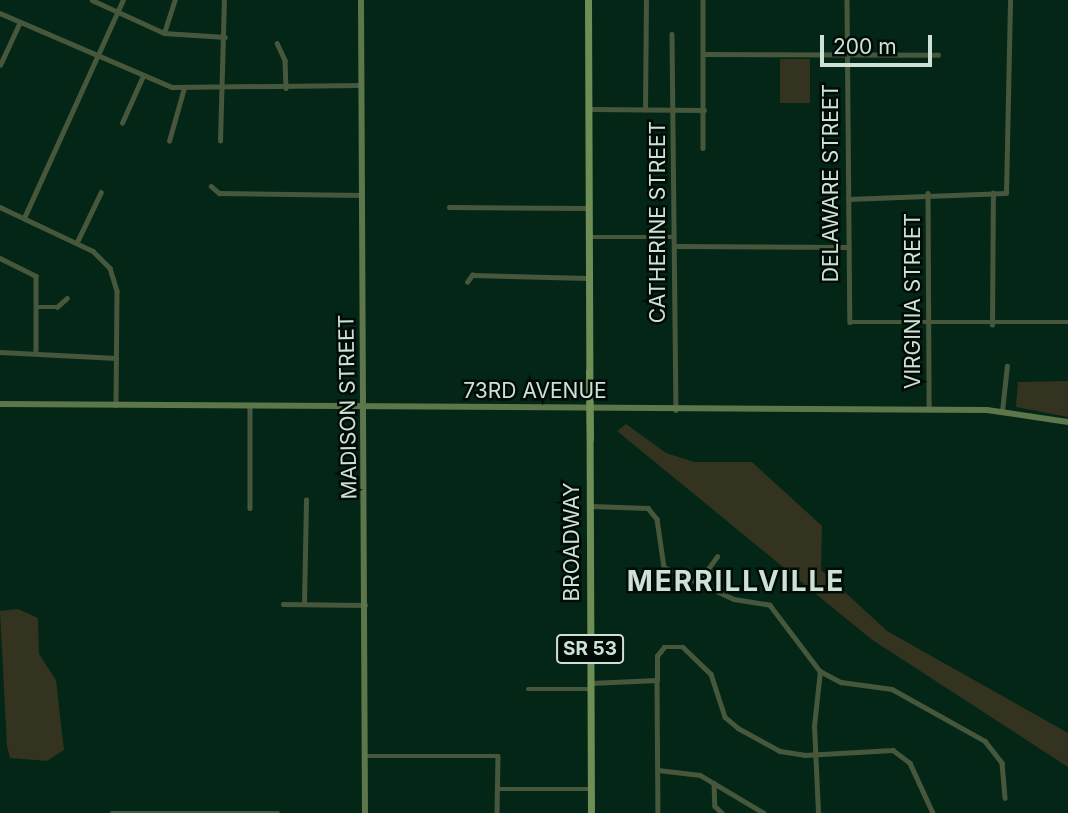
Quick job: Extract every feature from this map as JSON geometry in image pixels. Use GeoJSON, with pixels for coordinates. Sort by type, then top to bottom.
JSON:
{"type":"FeatureCollection","features":[{"type":"Feature","properties":{"kind":"main road","name":"BROADWAY"},"geometry":{"type":"LineString","coordinates":[[588,0],[591,813]]}},
{"type":"Feature","properties":{"kind":"street"},"geometry":{"type":"LineString","coordinates":[[92,0],[164,33],[225,37]]}},
{"type":"Feature","properties":{"kind":"street"},"geometry":{"type":"LineString","coordinates":[[24,218],[123,0]]}},
{"type":"Feature","properties":{"kind":"street"},"geometry":{"type":"LineString","coordinates":[[164,33],[175,0]]}},
{"type":"Feature","properties":{"kind":"street"},"geometry":{"type":"LineString","coordinates":[[219,141],[225,87],[224,0]]}},
{"type":"Feature","properties":{"kind":"street","name":"MADISON STREET"},"geometry":{"type":"LineString","coordinates":[[361,0],[366,407],[365,813]]}},
{"type":"Feature","properties":{"kind":"street"},"geometry":{"type":"LineString","coordinates":[[645,110],[646,0]]}},
{"type":"Feature","properties":{"kind":"street"},"geometry":{"type":"LineString","coordinates":[[703,0],[703,149]]}},
{"type":"Feature","properties":{"kind":"street","name":"DELAWARE STREET"},"geometry":{"type":"LineString","coordinates":[[847,0],[850,322],[929,325]]}},
{"type":"Feature","properties":{"kind":"street"},"geometry":{"type":"LineString","coordinates":[[848,199],[928,193],[993,193],[1010,187],[1010,0]]}},
{"type":"Feature","properties":{"kind":"street"},"geometry":{"type":"LineString","coordinates":[[0,13],[142,78],[184,88],[361,85]]}},
{"type":"Feature","properties":{"kind":"street"},"geometry":{"type":"LineString","coordinates":[[0,65],[20,22]]}},
{"type":"Feature","properties":{"kind":"street","name":"CATHERINE STREET"},"geometry":{"type":"LineString","coordinates":[[672,34],[676,410]]}},
{"type":"Feature","properties":{"kind":"street"},"geometry":{"type":"LineString","coordinates":[[276,43],[285,60],[286,88]]}},
{"type":"Feature","properties":{"kind":"street"},"geometry":{"type":"LineString","coordinates":[[704,54],[939,55]]}},
{"type":"Feature","properties":{"kind":"street"},"geometry":{"type":"LineString","coordinates":[[122,123],[142,78]]}},
{"type":"Feature","properties":{"kind":"street"},"geometry":{"type":"LineString","coordinates":[[169,141],[184,88]]}},
{"type":"Feature","properties":{"kind":"street"},"geometry":{"type":"LineString","coordinates":[[589,109],[704,110]]}},
{"type":"Feature","properties":{"kind":"street"},"geometry":{"type":"LineString","coordinates":[[211,186],[219,193],[362,195]]}},
{"type":"Feature","properties":{"kind":"street"},"geometry":{"type":"LineString","coordinates":[[77,242],[101,192]]}},
{"type":"Feature","properties":{"kind":"street","name":"VIRGINIA STREET"},"geometry":{"type":"LineString","coordinates":[[928,193],[929,409]]}},
{"type":"Feature","properties":{"kind":"street"},"geometry":{"type":"LineString","coordinates":[[992,325],[993,193]]}},
{"type":"Feature","properties":{"kind":"street"},"geometry":{"type":"LineString","coordinates":[[0,207],[77,242],[103,260],[115,279],[116,406]]}},
{"type":"Feature","properties":{"kind":"street"},"geometry":{"type":"LineString","coordinates":[[449,207],[589,208]]}},
{"type":"Feature","properties":{"kind":"street"},"geometry":{"type":"LineString","coordinates":[[589,237],[674,237]]}},
{"type":"Feature","properties":{"kind":"street"},"geometry":{"type":"LineString","coordinates":[[674,246],[848,247]]}},
{"type":"Feature","properties":{"kind":"street"},"geometry":{"type":"LineString","coordinates":[[0,258],[36,276],[36,353]]}},
{"type":"Feature","properties":{"kind":"street"},"geometry":{"type":"LineString","coordinates":[[467,282],[472,275],[589,278]]}},
{"type":"Feature","properties":{"kind":"street"},"geometry":{"type":"LineString","coordinates":[[37,307],[57,307],[67,298]]}},
{"type":"Feature","properties":{"kind":"street"},"geometry":{"type":"LineString","coordinates":[[929,325],[1068,322]]}},
{"type":"Feature","properties":{"kind":"street"},"geometry":{"type":"LineString","coordinates":[[0,352],[116,358]]}},
{"type":"Feature","properties":{"kind":"street"},"geometry":{"type":"LineString","coordinates":[[1002,411],[1007,366]]}},
{"type":"Feature","properties":{"kind":"street","name":"73RD AVENUE"},"geometry":{"type":"LineString","coordinates":[[0,404],[589,410],[929,409],[1002,411],[1068,422]]}},
{"type":"Feature","properties":{"kind":"street"},"geometry":{"type":"LineString","coordinates":[[250,407],[250,508]]}},
{"type":"Feature","properties":{"kind":"street"},"geometry":{"type":"LineString","coordinates":[[304,604],[306,500]]}},
{"type":"Feature","properties":{"kind":"street"},"geometry":{"type":"LineString","coordinates":[[590,506],[648,508],[657,519],[660,562],[699,580],[727,597],[770,605],[820,671],[841,682],[892,689],[985,741],[1002,763],[1005,798]]}},
{"type":"Feature","properties":{"kind":"street"},"geometry":{"type":"LineString","coordinates":[[699,580],[717,557]]}},
{"type":"Feature","properties":{"kind":"street"},"geometry":{"type":"LineString","coordinates":[[283,604],[366,605]]}},
{"type":"Feature","properties":{"kind":"street"},"geometry":{"type":"LineString","coordinates":[[658,813],[657,656],[664,647],[683,648],[711,674],[725,717],[738,728],[780,751],[818,755],[898,752],[917,774],[933,813]]}},
{"type":"Feature","properties":{"kind":"street"},"geometry":{"type":"LineString","coordinates":[[818,813],[818,755],[814,726],[820,671]]}},
{"type":"Feature","properties":{"kind":"street"},"geometry":{"type":"LineString","coordinates":[[528,689],[657,680]]}},
{"type":"Feature","properties":{"kind":"street"},"geometry":{"type":"LineString","coordinates":[[367,756],[498,756],[497,813]]}},
{"type":"Feature","properties":{"kind":"street"},"geometry":{"type":"LineString","coordinates":[[658,771],[714,782],[764,813]]}},
{"type":"Feature","properties":{"kind":"street"},"geometry":{"type":"LineString","coordinates":[[714,782],[715,806],[722,813]]}},
{"type":"Feature","properties":{"kind":"street"},"geometry":{"type":"LineString","coordinates":[[497,789],[591,789]]}},
{"type":"Feature","properties":{"kind":"street"},"geometry":{"type":"LineString","coordinates":[[112,813],[278,813]]}},
{"type":"Feature","properties":{"kind":"shaded area"},"geometry":{"type":"Polygon","coordinates":[[[780,59],[810,59],[810,103],[780,103],[780,59]]]}},
{"type":"Feature","properties":{"kind":"shaded area"},"geometry":{"type":"Polygon","coordinates":[[[1068,381],[1068,417],[1016,407],[1018,382],[1068,381]]]}},
{"type":"Feature","properties":{"kind":"shaded area"},"geometry":{"type":"Polygon","coordinates":[[[626,424],[666,453],[694,462],[752,462],[822,526],[821,570],[887,631],[1068,733],[1068,767],[871,639],[617,431],[626,424]]]}},
{"type":"Feature","properties":{"kind":"shaded area"},"geometry":{"type":"Polygon","coordinates":[[[18,609],[38,618],[39,654],[56,680],[64,750],[47,761],[10,758],[7,746],[0,611],[18,609]]]}},
{"type":"Feature","properties":{"kind":"district","name":"MERRILLVILLE"},"geometry":{"type":"Point","coordinates":[736,581]}}]}
